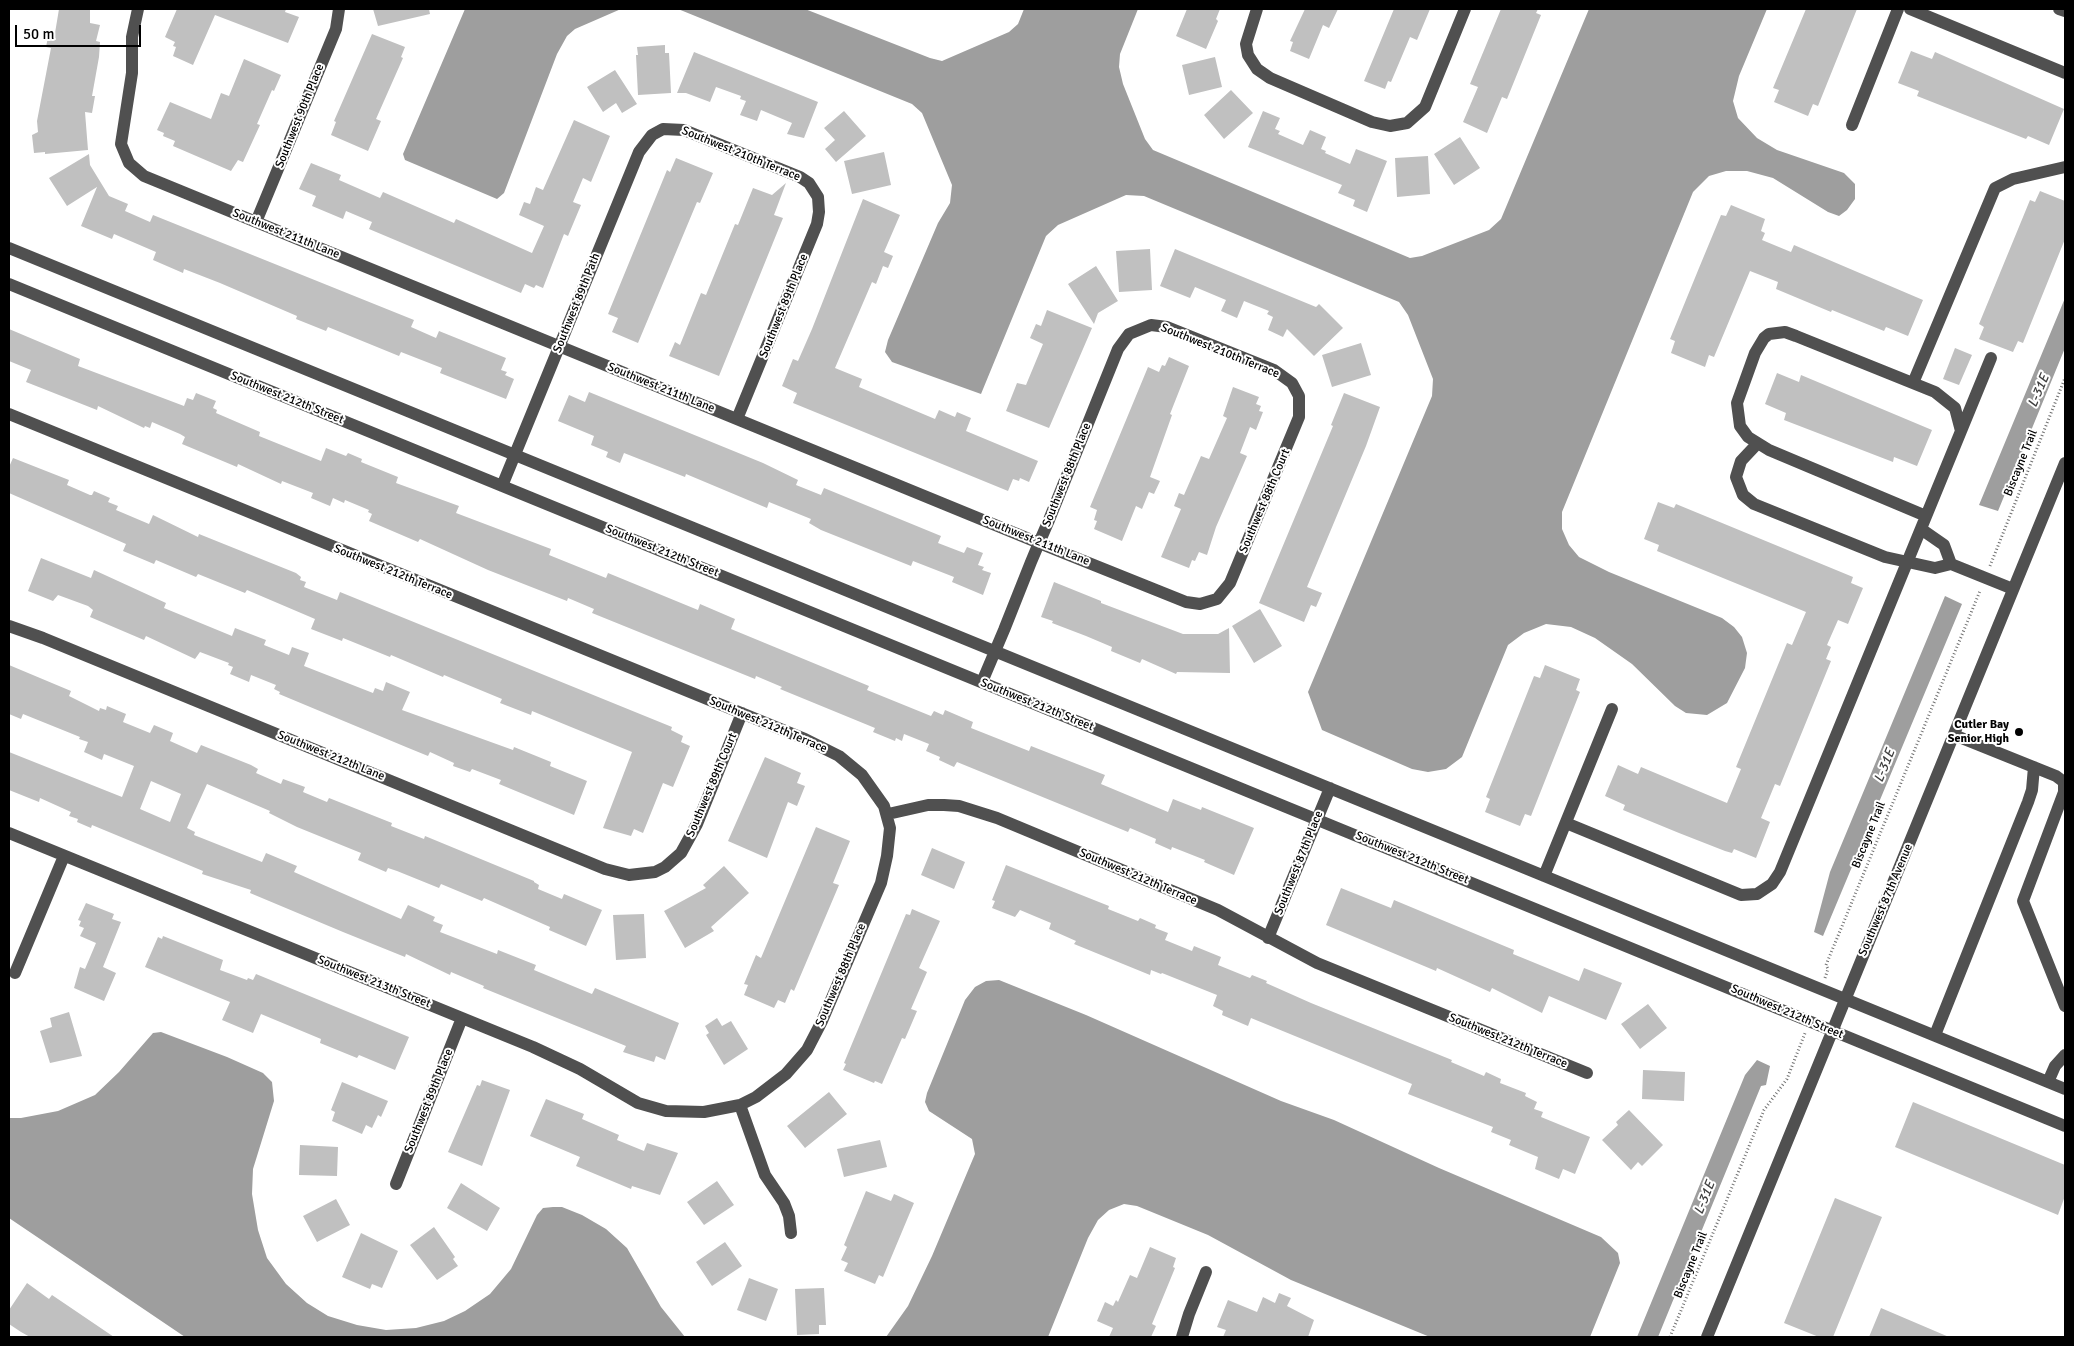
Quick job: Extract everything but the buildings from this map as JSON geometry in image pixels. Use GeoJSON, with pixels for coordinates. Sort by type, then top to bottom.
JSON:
{"type":"FeatureCollection","features":[{"type":"Feature","properties":{"kind":"street","name":"Southwest 211th Lane"},"geometry":{"type":"LineString","coordinates":[[138,9],[132,38],[132,73],[120,135],[122,150],[128,163],[144,176],[1186,602],[1195,604],[1212,601]]}},
{"type":"Feature","properties":{"kind":"street","name":"Southwest 90th Place"},"geometry":{"type":"LineString","coordinates":[[256,222],[336,28],[339,9]]}},
{"type":"Feature","properties":{"kind":"street"},"geometry":{"type":"LineString","coordinates":[[1257,9],[1246,44],[1248,55],[1254,65],[1270,78],[1372,122],[1390,126],[1407,123],[1425,107],[1465,9]]}},
{"type":"Feature","properties":{"kind":"street"},"geometry":{"type":"LineString","coordinates":[[1852,125],[1898,9]]}},
{"type":"Feature","properties":{"kind":"street"},"geometry":{"type":"LineString","coordinates":[[1910,9],[2065,73]]}},
{"type":"Feature","properties":{"kind":"street"},"geometry":{"type":"LineString","coordinates":[[2059,9],[2065,11]]}},
{"type":"Feature","properties":{"kind":"street","name":"Southwest 210th Terrace"},"geometry":{"type":"LineString","coordinates":[[663,129],[684,130],[800,177],[815,191]]}},
{"type":"Feature","properties":{"kind":"street","name":"Southwest 89th Path"},"geometry":{"type":"LineString","coordinates":[[502,486],[639,152],[648,139],[663,129]]}},
{"type":"Feature","properties":{"kind":"street"},"geometry":{"type":"LineString","coordinates":[[1913,383],[1996,188],[2013,179],[2065,167]]}},
{"type":"Feature","properties":{"kind":"street","name":"Southwest 89th Place"},"geometry":{"type":"LineString","coordinates":[[737,419],[817,224],[819,200],[815,191]]}},
{"type":"Feature","properties":{"kind":"street"},"geometry":{"type":"LineString","coordinates":[[9,248],[2065,1089]]}},
{"type":"Feature","properties":{"kind":"street","name":"Southwest 212th Street"},"geometry":{"type":"LineString","coordinates":[[9,284],[2065,1126]]}},
{"type":"Feature","properties":{"kind":"street","name":"Southwest 210th Terrace"},"geometry":{"type":"LineString","coordinates":[[1136,329],[1151,325],[1167,327],[1274,370],[1288,379],[1297,392]]}},
{"type":"Feature","properties":{"kind":"street","name":"Southwest 88th Place"},"geometry":{"type":"LineString","coordinates":[[982,682],[1118,349],[1125,337],[1136,329]]}},
{"type":"Feature","properties":{"kind":"street"},"geometry":{"type":"LineString","coordinates":[[1926,516],[1757,444],[1748,437],[1740,426],[1737,403],[1755,353],[1768,334],[1785,332],[1796,336],[1935,392],[1952,403],[1957,412],[1960,431]]}},
{"type":"Feature","properties":{"kind":"street"},"geometry":{"type":"LineString","coordinates":[[1566,823],[1741,895],[1758,894],[1776,879],[1991,358]]}},
{"type":"Feature","properties":{"kind":"street","name":"Southwest 88th Court"},"geometry":{"type":"LineString","coordinates":[[1212,601],[1222,595],[1230,583],[1293,434],[1300,412],[1297,392]]}},
{"type":"Feature","properties":{"kind":"street","name":"Southwest 212th Terrace"},"geometry":{"type":"LineString","coordinates":[[9,414],[805,739],[839,756],[862,775],[888,814],[928,805],[959,806],[977,810],[1218,910],[1317,963],[1587,1073]]}},
{"type":"Feature","properties":{"kind":"street"},"geometry":{"type":"LineString","coordinates":[[1757,444],[1741,461],[1737,472],[1738,484],[1747,499],[1754,504],[1885,557],[1935,568],[1952,564],[2013,589]]}},
{"type":"Feature","properties":{"kind":"street","name":"Southwest 87th Avenue"},"geometry":{"type":"LineString","coordinates":[[1707,1337],[2065,463]]}},
{"type":"Feature","properties":{"kind":"street"},"geometry":{"type":"LineString","coordinates":[[1921,529],[1944,545],[1952,564]]}},
{"type":"Feature","properties":{"kind":"street","name":"Southwest 212th Lane"},"geometry":{"type":"LineString","coordinates":[[9,626],[43,638],[605,869],[629,875],[656,872]]}},
{"type":"Feature","properties":{"kind":"street"},"geometry":{"type":"LineString","coordinates":[[1544,876],[1612,709]]}},
{"type":"Feature","properties":{"kind":"street","name":"Southwest 89th Court"},"geometry":{"type":"LineString","coordinates":[[656,872],[674,860],[692,835],[742,714]]}},
{"type":"Feature","properties":{"kind":"street"},"geometry":{"type":"LineString","coordinates":[[1954,735],[2034,767],[2064,782],[2064,792],[2023,902],[2065,1006]]}},
{"type":"Feature","properties":{"kind":"street"},"geometry":{"type":"LineString","coordinates":[[1935,1035],[2028,802],[2034,767]]}},
{"type":"Feature","properties":{"kind":"street","name":"Southwest 87th Place"},"geometry":{"type":"LineString","coordinates":[[1268,938],[1330,788]]}},
{"type":"Feature","properties":{"kind":"street","name":"Southwest 88th Place"},"geometry":{"type":"LineString","coordinates":[[740,1105],[786,1074],[799,1061],[814,1037],[880,883],[890,842],[888,814]]}},
{"type":"Feature","properties":{"kind":"street","name":"Southwest 213th Street"},"geometry":{"type":"LineString","coordinates":[[9,833],[561,1059],[624,1097],[666,1111],[704,1112],[740,1105]]}},
{"type":"Feature","properties":{"kind":"street"},"geometry":{"type":"LineString","coordinates":[[15,973],[64,856]]}},
{"type":"Feature","properties":{"kind":"street","name":"Southwest 89th Place"},"geometry":{"type":"LineString","coordinates":[[396,1184],[462,1018]]}},
{"type":"Feature","properties":{"kind":"street"},"geometry":{"type":"LineString","coordinates":[[2048,1082],[2055,1066],[2065,1055]]}},
{"type":"Feature","properties":{"kind":"street"},"geometry":{"type":"LineString","coordinates":[[740,1105],[765,1175],[784,1203],[789,1216],[791,1233]]}},
{"type":"Feature","properties":{"kind":"street"},"geometry":{"type":"LineString","coordinates":[[1182,1337],[1187,1319],[1206,1272]]}},
{"type":"Feature","properties":{"kind":"path","name":"Biscayne Trail"},"geometry":{"type":"LineString","coordinates":[[1994,554],[2065,378]]}},
{"type":"Feature","properties":{"kind":"path","name":"Biscayne Trail"},"geometry":{"type":"LineString","coordinates":[[1828,969],[1826,965],[1978,596]]}},
{"type":"Feature","properties":{"kind":"path","name":"Biscayne Trail"},"geometry":{"type":"LineString","coordinates":[[1670,1337],[1764,1110],[1787,1079],[1804,1037]]}},
{"type":"Feature","properties":{"kind":"water"},"geometry":{"type":"Polygon","coordinates":[[[465,9],[621,9],[575,29],[567,36],[557,54],[504,193],[497,199],[405,160],[403,154],[465,9]]]}},
{"type":"Feature","properties":{"kind":"water"},"geometry":{"type":"Polygon","coordinates":[[[678,9],[805,9],[942,61],[1009,32],[1018,24],[1024,9],[1138,9],[1120,54],[1119,67],[1123,84],[1145,139],[1153,150],[1410,258],[1422,256],[1489,230],[1501,219],[1589,9],[1767,9],[1739,76],[1733,101],[1738,118],[1757,138],[1777,150],[1844,173],[1855,184],[1855,199],[1847,210],[1839,216],[1828,212],[1773,178],[1747,171],[1726,171],[1709,176],[1693,192],[1562,512],[1562,529],[1569,545],[1579,557],[1609,572],[1722,618],[1734,627],[1742,637],[1747,653],[1745,668],[1727,703],[1707,715],[1686,713],[1675,706],[1632,664],[1595,638],[1571,627],[1546,624],[1524,633],[1508,645],[1462,757],[1446,769],[1428,772],[1412,769],[1322,730],[1308,692],[1432,396],[1433,379],[1408,315],[1399,302],[1144,196],[1126,195],[1058,225],[1046,236],[981,394],[892,362],[885,352],[888,340],[938,223],[950,203],[952,185],[922,113],[912,104],[678,9]]]}},
{"type":"Feature","properties":{"kind":"water","name":"L-31E"},"geometry":{"type":"Polygon","coordinates":[[[2065,298],[2065,348],[1998,511],[1979,505],[2065,298]]]}},
{"type":"Feature","properties":{"kind":"water","name":"L-31E"},"geometry":{"type":"Polygon","coordinates":[[[1945,596],[1962,604],[1823,936],[1814,932],[1830,872],[1945,596]]]}},
{"type":"Feature","properties":{"kind":"water"},"geometry":{"type":"Polygon","coordinates":[[[999,980],[1086,1015],[1281,1101],[1334,1120],[1439,1168],[1601,1237],[1618,1253],[1620,1263],[1590,1337],[1430,1337],[1291,1280],[1208,1235],[1137,1206],[1124,1204],[1109,1210],[1098,1220],[1088,1238],[1048,1337],[886,1337],[908,1306],[932,1256],[975,1154],[972,1139],[929,1111],[925,1102],[927,1093],[965,1000],[975,987],[986,981],[999,980]]]}},
{"type":"Feature","properties":{"kind":"water"},"geometry":{"type":"Polygon","coordinates":[[[161,1032],[263,1073],[272,1082],[274,1101],[253,1169],[252,1194],[258,1230],[267,1258],[286,1284],[307,1303],[328,1316],[357,1325],[386,1330],[416,1328],[444,1321],[465,1311],[490,1294],[511,1269],[537,1215],[543,1208],[562,1207],[582,1215],[606,1229],[627,1248],[661,1307],[685,1337],[185,1337],[9,1218],[9,1118],[21,1118],[58,1111],[95,1095],[119,1072],[153,1033],[161,1032]]]}},
{"type":"Feature","properties":{"kind":"water","name":"L-31E"},"geometry":{"type":"Polygon","coordinates":[[[1757,1060],[1770,1066],[1766,1085],[1761,1086],[1658,1337],[1637,1337],[1745,1075],[1757,1060]]]}},
{"type":"Feature","properties":{"kind":"place","name":"Cutler Bay Senior High"},"geometry":{"type":"Point","coordinates":[2019,732]}}]}
